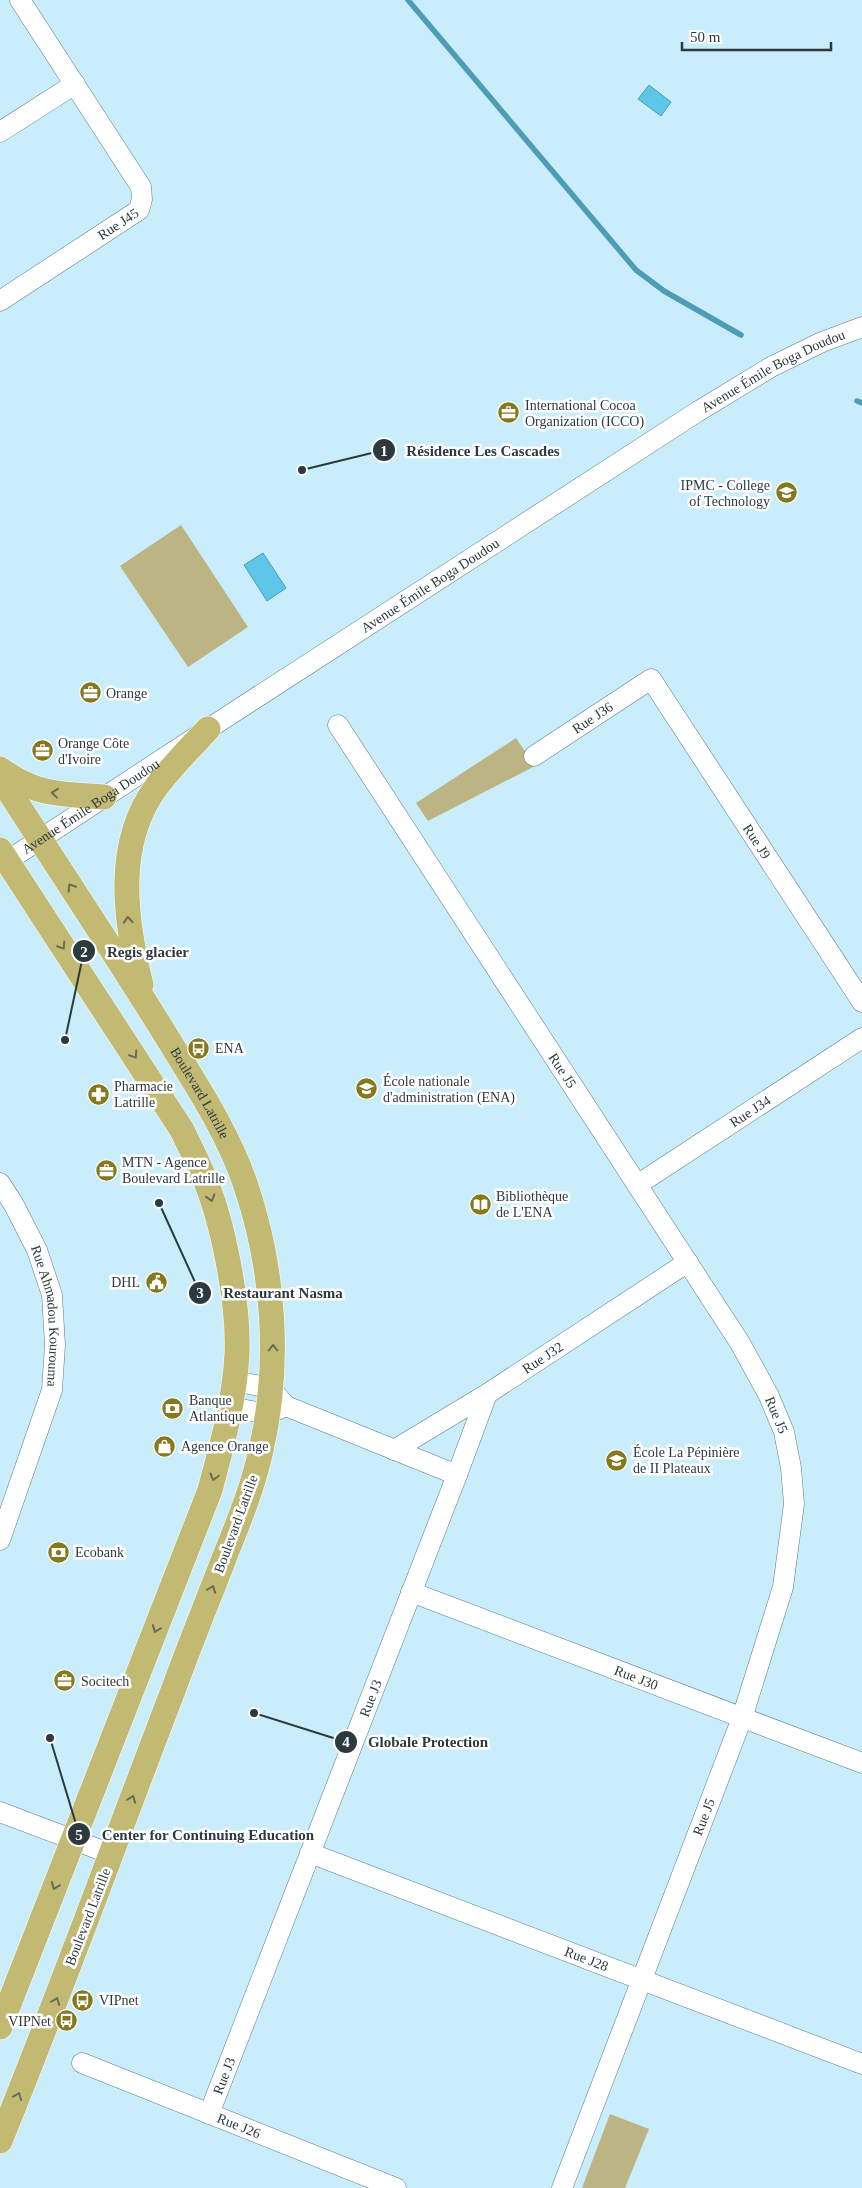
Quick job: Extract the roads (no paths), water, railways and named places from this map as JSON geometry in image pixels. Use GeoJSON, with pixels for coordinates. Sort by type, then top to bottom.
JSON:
{"type":"FeatureCollection","features":[{"type":"Feature","properties":{"kind":"main road"},"geometry":{"type":"LineString","coordinates":[[145,1002],[128,926],[126,888],[130,851],[140,818],[156,787],[208,729]]}},
{"type":"Feature","properties":{"kind":"main road"},"geometry":{"type":"LineString","coordinates":[[0,769],[14,779],[51,794],[104,797]]}},
{"type":"Feature","properties":{"kind":"main road"},"geometry":{"type":"LineString","coordinates":[[0,777],[40,839]]}},
{"type":"Feature","properties":{"kind":"main road","name":"Boulevard Latrille"},"geometry":{"type":"LineString","coordinates":[[0,2141],[250,1494],[274,1403],[269,1283],[259,1231],[245,1182],[202,1093],[40,839]]}},
{"type":"Feature","properties":{"kind":"main road"},"geometry":{"type":"LineString","coordinates":[[0,2027],[210,1490],[230,1408],[235,1381],[237,1351],[232,1291],[219,1227],[204,1176],[182,1130],[4,855]]}},
{"type":"Feature","properties":{"kind":"street","name":"Rue J45"},"geometry":{"type":"LineString","coordinates":[[0,301],[139,210],[142,199],[140,187],[20,0]]}},
{"type":"Feature","properties":{"kind":"street"},"geometry":{"type":"LineString","coordinates":[[0,132],[75,84]]}},
{"type":"Feature","properties":{"kind":"street","name":"Avenue Émile Boga Doudou"},"geometry":{"type":"LineString","coordinates":[[4,855],[40,839],[603,473],[771,367],[822,342],[862,327]]}},
{"type":"Feature","properties":{"kind":"street","name":"Rue J36"},"geometry":{"type":"LineString","coordinates":[[534,756],[651,679]]}},
{"type":"Feature","properties":{"kind":"street","name":"Rue J9"},"geometry":{"type":"LineString","coordinates":[[651,679],[862,1002]]}},
{"type":"Feature","properties":{"kind":"street","name":"Rue J5"},"geometry":{"type":"LineString","coordinates":[[338,726],[740,1343],[769,1396],[784,1432],[791,1468],[794,1504],[784,1587],[742,1718],[562,2188]]}},
{"type":"Feature","properties":{"kind":"street","name":"Rue J34"},"geometry":{"type":"LineString","coordinates":[[637,1184],[862,1038]]}},
{"type":"Feature","properties":{"kind":"street","name":"Rue Ahmadou Kourouma"},"geometry":{"type":"LineString","coordinates":[[0,1183],[14,1205],[37,1250],[52,1295],[55,1344],[52,1390],[0,1540]]}},
{"type":"Feature","properties":{"kind":"street","name":"Rue J32"},"geometry":{"type":"LineString","coordinates":[[394,1450],[487,1394],[688,1262]]}},
{"type":"Feature","properties":{"kind":"street"},"geometry":{"type":"LineString","coordinates":[[235,1381],[274,1403],[457,1475]]}},
{"type":"Feature","properties":{"kind":"street","name":"Rue J3"},"geometry":{"type":"LineString","coordinates":[[209,2114],[487,1394]]}},
{"type":"Feature","properties":{"kind":"street"},"geometry":{"type":"LineString","coordinates":[[230,1408],[274,1403]]}},
{"type":"Feature","properties":{"kind":"street","name":"Rue J30"},"geometry":{"type":"LineString","coordinates":[[411,1592],[862,1763]]}},
{"type":"Feature","properties":{"kind":"street"},"geometry":{"type":"LineString","coordinates":[[0,1812],[111,1854]]}},
{"type":"Feature","properties":{"kind":"street","name":"Rue J28"},"geometry":{"type":"LineString","coordinates":[[310,1853],[862,2064]]}},
{"type":"Feature","properties":{"kind":"street","name":"Rue J26"},"geometry":{"type":"LineString","coordinates":[[82,2063],[396,2188]]}},
{"type":"Feature","properties":{"kind":"water"},"geometry":{"type":"Polygon","coordinates":[[[649,85],[671,102],[661,116],[638,99],[649,85]]]}},
{"type":"Feature","properties":{"kind":"water"},"geometry":{"type":"Polygon","coordinates":[[[263,553],[286,588],[267,601],[244,565],[263,553]]]}},
{"type":"Feature","properties":{"kind":"waterway"},"geometry":{"type":"LineString","coordinates":[[408,0],[636,270],[664,291],[741,335]]}},
{"type":"Feature","properties":{"kind":"waterway"},"geometry":{"type":"LineString","coordinates":[[857,401],[862,403]]}},
{"type":"Feature","properties":{"kind":"place","name":"International Cocoa Organization (ICCO)"},"geometry":{"type":"Point","coordinates":[509,413]}},
{"type":"Feature","properties":{"kind":"place","name":"Résidence Les Cascades"},"geometry":{"type":"Point","coordinates":[302,470]}},
{"type":"Feature","properties":{"kind":"place","name":"IPMC - College of Technology"},"geometry":{"type":"Point","coordinates":[786,493]}},
{"type":"Feature","properties":{"kind":"place","name":"Orange"},"geometry":{"type":"Point","coordinates":[90,693]}},
{"type":"Feature","properties":{"kind":"place","name":"Orange Côte d'Ivoire"},"geometry":{"type":"Point","coordinates":[42,751]}},
{"type":"Feature","properties":{"kind":"place","name":"Regis glacier"},"geometry":{"type":"Point","coordinates":[65,1040]}},
{"type":"Feature","properties":{"kind":"place","name":"ENA"},"geometry":{"type":"Point","coordinates":[199,1048]}},
{"type":"Feature","properties":{"kind":"place","name":"École nationale d'administration (ENA)"},"geometry":{"type":"Point","coordinates":[367,1089]}},
{"type":"Feature","properties":{"kind":"place","name":"Pharmacie Latrille"},"geometry":{"type":"Point","coordinates":[98,1094]}},
{"type":"Feature","properties":{"kind":"place","name":"MTN - Agence Boulevard Latrille"},"geometry":{"type":"Point","coordinates":[106,1170]}},
{"type":"Feature","properties":{"kind":"place","name":"Restaurant Nasma"},"geometry":{"type":"Point","coordinates":[159,1203]}},
{"type":"Feature","properties":{"kind":"place","name":"Bibliothèque de L'ENA"},"geometry":{"type":"Point","coordinates":[480,1204]}},
{"type":"Feature","properties":{"kind":"place","name":"DHL"},"geometry":{"type":"Point","coordinates":[156,1282]}},
{"type":"Feature","properties":{"kind":"place","name":"Banque Atlantique"},"geometry":{"type":"Point","coordinates":[173,1408]}},
{"type":"Feature","properties":{"kind":"place","name":"Agence Orange"},"geometry":{"type":"Point","coordinates":[165,1446]}},
{"type":"Feature","properties":{"kind":"place","name":"École La Pépinière de II Plateaux"},"geometry":{"type":"Point","coordinates":[617,1460]}},
{"type":"Feature","properties":{"kind":"place","name":"Ecobank"},"geometry":{"type":"Point","coordinates":[59,1552]}},
{"type":"Feature","properties":{"kind":"place","name":"Socitech"},"geometry":{"type":"Point","coordinates":[65,1681]}},
{"type":"Feature","properties":{"kind":"place","name":"Globale Protection"},"geometry":{"type":"Point","coordinates":[254,1713]}},
{"type":"Feature","properties":{"kind":"place","name":"Center for Continuing Education"},"geometry":{"type":"Point","coordinates":[50,1738]}},
{"type":"Feature","properties":{"kind":"place","name":"VIPnet"},"geometry":{"type":"Point","coordinates":[83,2000]}},
{"type":"Feature","properties":{"kind":"place","name":"VIPNet"},"geometry":{"type":"Point","coordinates":[67,2021]}}]}
